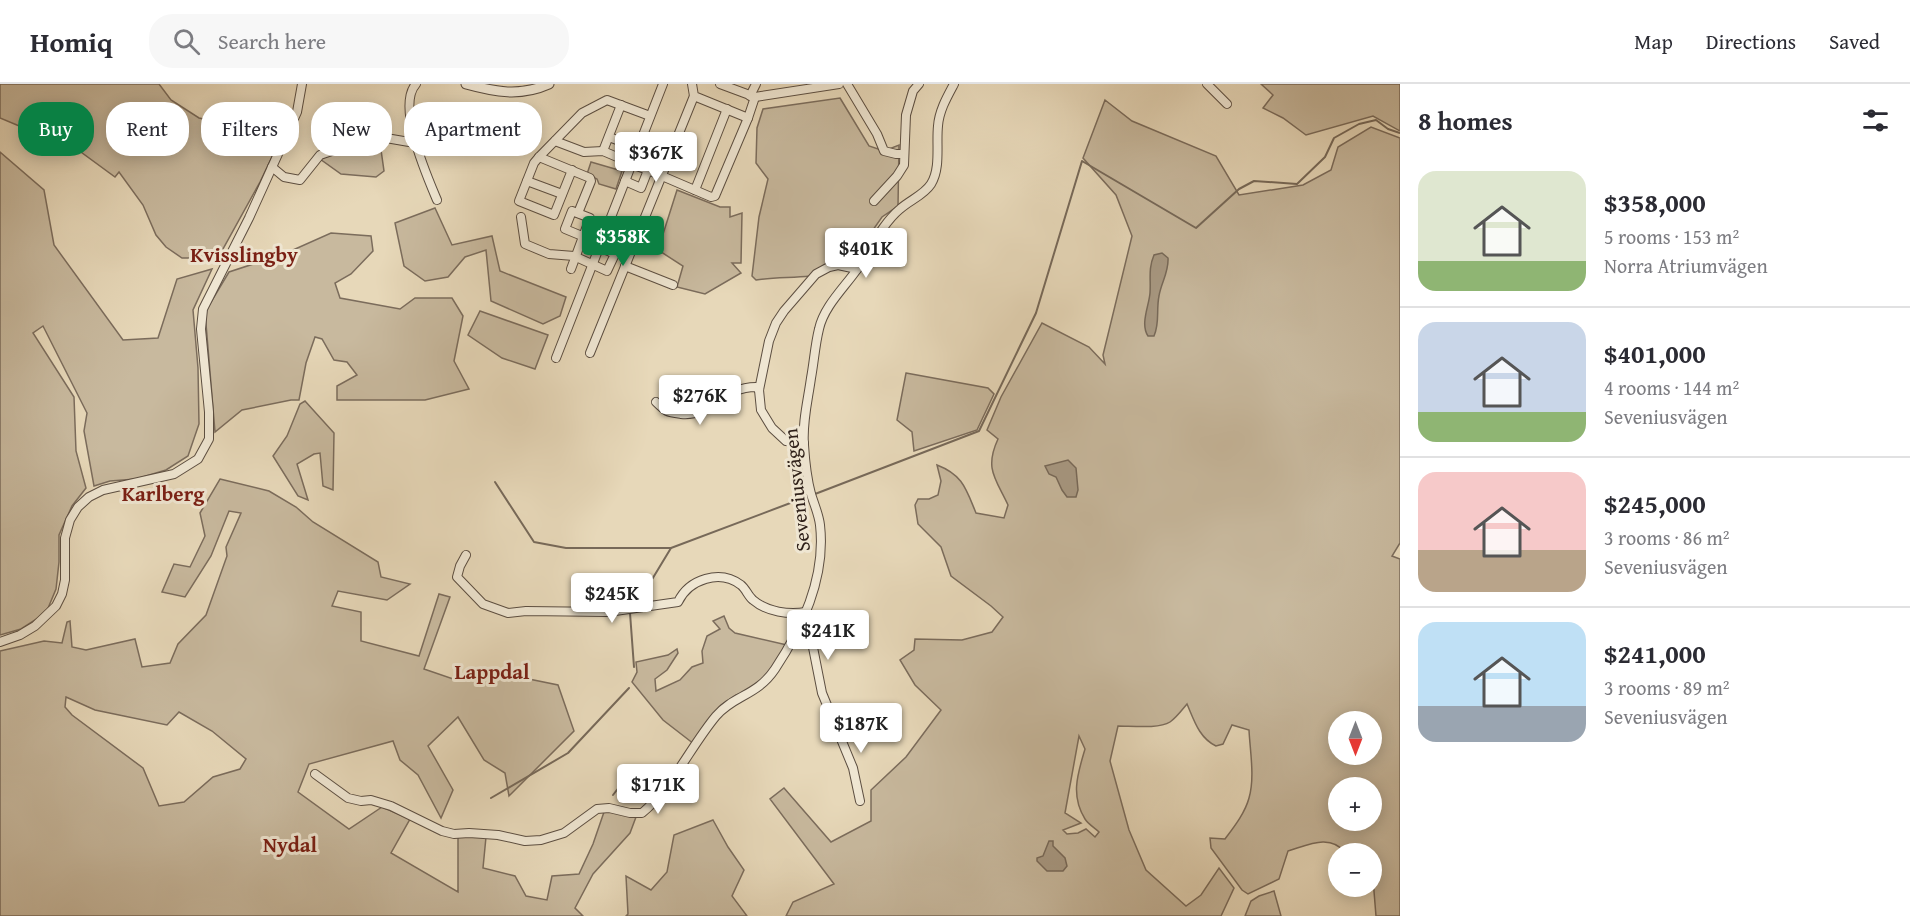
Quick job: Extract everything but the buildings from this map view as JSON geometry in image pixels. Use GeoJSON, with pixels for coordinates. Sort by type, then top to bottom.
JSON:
{"type":"FeatureCollection","features":[{"type":"Feature","properties":{"kind":"street"},"geometry":{"type":"LineString","coordinates":[[0,642],[20,636],[56,606],[65,580],[65,538],[70,520],[78,507],[89,497],[103,490],[174,474],[198,459],[209,439],[209,412],[201,329],[203,309],[249,218],[297,112],[302,84]]}},
{"type":"Feature","properties":{"kind":"street"},"geometry":{"type":"LineString","coordinates":[[410,102],[410,95],[416,84]]}},
{"type":"Feature","properties":{"kind":"street"},"geometry":{"type":"LineString","coordinates":[[466,84],[504,93],[521,93],[549,84]]}},
{"type":"Feature","properties":{"kind":"street"},"geometry":{"type":"LineString","coordinates":[[556,358],[663,84]]}},
{"type":"Feature","properties":{"kind":"street"},"geometry":{"type":"LineString","coordinates":[[590,353],[694,96],[692,84]]}},
{"type":"Feature","properties":{"kind":"street"},"geometry":{"type":"LineString","coordinates":[[720,84],[753,96],[795,88],[834,85]]}},
{"type":"Feature","properties":{"kind":"street"},"geometry":{"type":"LineString","coordinates":[[631,164],[711,197],[718,193],[748,118],[756,84]]}},
{"type":"Feature","properties":{"kind":"street"},"geometry":{"type":"LineString","coordinates":[[847,84],[877,134],[884,151],[904,154]]}},
{"type":"Feature","properties":{"kind":"street"},"geometry":{"type":"LineString","coordinates":[[874,201],[904,165],[906,115],[913,92],[919,84]]}},
{"type":"Feature","properties":{"kind":"street","name":"Seveniusvägen"},"geometry":{"type":"LineString","coordinates":[[315,774],[348,798],[361,801],[371,800],[391,806],[442,831],[454,834],[478,833],[525,841],[541,840],[564,833],[597,809],[609,808],[642,813],[658,796],[716,716],[730,703],[752,693],[763,684],[775,668],[806,612],[814,591],[819,563],[820,525],[811,492],[804,443],[804,419],[819,326],[826,311],[857,269],[887,222],[899,209],[925,192],[931,184],[936,172],[938,123],[954,84]]}},
{"type":"Feature","properties":{"kind":"street"},"geometry":{"type":"LineString","coordinates":[[1206,84],[1227,104]]}},
{"type":"Feature","properties":{"kind":"street"},"geometry":{"type":"LineString","coordinates":[[694,96],[748,118]]}},
{"type":"Feature","properties":{"kind":"street"},"geometry":{"type":"LineString","coordinates":[[572,170],[554,215],[519,201],[539,157],[582,113],[607,100],[650,116]]}},
{"type":"Feature","properties":{"kind":"street"},"geometry":{"type":"LineString","coordinates":[[603,152],[621,105]]}},
{"type":"Feature","properties":{"kind":"street"},"geometry":{"type":"LineString","coordinates":[[695,190],[727,109]]}},
{"type":"Feature","properties":{"kind":"street"},"geometry":{"type":"LineString","coordinates":[[609,137],[638,148]]}},
{"type":"Feature","properties":{"kind":"street"},"geometry":{"type":"LineString","coordinates":[[272,167],[284,177],[300,180],[320,155],[364,140],[386,138],[404,141]]}},
{"type":"Feature","properties":{"kind":"street"},"geometry":{"type":"LineString","coordinates":[[555,141],[584,152],[603,152],[617,157]]}},
{"type":"Feature","properties":{"kind":"street"},"geometry":{"type":"LineString","coordinates":[[420,156],[437,200]]}},
{"type":"Feature","properties":{"kind":"street"},"geometry":{"type":"LineString","coordinates":[[539,157],[588,176],[591,181],[565,229],[582,236]]}},
{"type":"Feature","properties":{"kind":"street"},"geometry":{"type":"LineString","coordinates":[[624,182],[641,188],[648,170]]}},
{"type":"Feature","properties":{"kind":"street"},"geometry":{"type":"LineString","coordinates":[[527,181],[562,194]]}},
{"type":"Feature","properties":{"kind":"street"},"geometry":{"type":"LineString","coordinates":[[558,205],[590,218],[571,269]]}},
{"type":"Feature","properties":{"kind":"street"},"geometry":{"type":"LineString","coordinates":[[521,217],[525,244],[549,254],[574,256],[621,277]]}},
{"type":"Feature","properties":{"kind":"street"},"geometry":{"type":"LineString","coordinates":[[598,247],[673,285]]}},
{"type":"Feature","properties":{"kind":"street"},"geometry":{"type":"LineString","coordinates":[[607,271],[614,254]]}},
{"type":"Feature","properties":{"kind":"street"},"geometry":{"type":"LineString","coordinates":[[804,443],[786,441],[772,428],[761,410],[759,390],[769,341],[776,323],[798,293],[816,274],[830,267],[844,266],[857,269]]}},
{"type":"Feature","properties":{"kind":"street"},"geometry":{"type":"LineString","coordinates":[[656,402],[666,412],[693,415],[708,409],[734,390],[756,387],[759,390]]}},
{"type":"Feature","properties":{"kind":"street"},"geometry":{"type":"LineString","coordinates":[[466,555],[460,566],[458,577],[483,604],[508,613],[526,611],[608,612],[668,604],[678,602],[689,586],[712,577],[726,577],[742,586],[753,600],[772,610],[792,615],[806,612]]}},
{"type":"Feature","properties":{"kind":"street","name":"Seveniusvägen"},"geometry":{"type":"LineString","coordinates":[[806,612],[822,693],[853,768],[860,801]]}},
{"type":"Feature","properties":{"kind":"shaded area"},"geometry":{"type":"Polygon","coordinates":[[[0,84],[159,84],[174,102],[106,102],[106,156],[189,156],[189,112],[201,118],[201,156],[272,156],[218,258],[182,258],[166,247],[156,235],[143,205],[119,172],[115,177],[86,156],[94,156],[94,102],[18,102],[18,126],[0,118],[0,84]]]}},
{"type":"Feature","properties":{"kind":"shaded area"},"geometry":{"type":"Polygon","coordinates":[[[1261,84],[1400,84],[1400,131],[1373,116],[1306,135],[1283,118],[1263,108],[1273,95],[1261,84]]]}},
{"type":"Feature","properties":{"kind":"shaded area"},"geometry":{"type":"Polygon","coordinates":[[[840,98],[869,146],[884,151],[899,145],[898,206],[882,217],[847,267],[810,276],[756,280],[752,276],[759,217],[768,179],[756,163],[757,128],[763,109],[840,98]]]}},
{"type":"Feature","properties":{"kind":"shaded area"},"geometry":{"type":"Polygon","coordinates":[[[1105,100],[1132,121],[1216,156],[1239,195],[1303,185],[1331,170],[1338,147],[1371,127],[1400,138],[1400,543],[1392,556],[1400,559],[1400,916],[1376,916],[1374,897],[1382,897],[1382,843],[1319,842],[1288,851],[1279,879],[1248,894],[1242,890],[1211,848],[1210,838],[1225,839],[1247,804],[1252,773],[1249,730],[1232,725],[1223,744],[1216,746],[1201,733],[1187,704],[1170,722],[1159,726],[1118,726],[1110,761],[1129,830],[1146,870],[1186,906],[1201,895],[1219,868],[1234,888],[1221,916],[786,916],[793,902],[834,884],[770,799],[784,788],[831,842],[871,821],[871,790],[906,757],[941,710],[915,685],[900,660],[914,650],[915,639],[962,640],[992,632],[1003,617],[951,576],[941,547],[918,524],[915,505],[918,499],[929,499],[938,495],[941,481],[937,465],[958,478],[976,513],[1004,518],[1008,505],[993,474],[992,466],[998,439],[987,430],[1001,397],[1042,323],[1089,347],[1105,364],[1103,355],[1132,236],[1116,195],[1083,158],[1105,100]],[[1079,736],[1065,813],[1081,823],[1063,830],[1067,834],[1078,833],[1086,829],[1095,837],[1099,832],[1085,819],[1078,801],[1077,784],[1085,749],[1079,736]]]}},
{"type":"Feature","properties":{"kind":"shaded area"},"geometry":{"type":"Polygon","coordinates":[[[0,152],[44,190],[54,245],[123,340],[158,338],[177,279],[212,269],[193,310],[198,368],[199,424],[188,456],[166,470],[136,479],[110,481],[94,486],[84,431],[87,413],[43,326],[33,333],[74,397],[76,451],[86,488],[72,506],[59,535],[56,589],[46,613],[21,629],[0,635],[0,152]]]}},
{"type":"Feature","properties":{"kind":"shaded area"},"geometry":{"type":"Polygon","coordinates":[[[328,156],[382,156],[384,171],[376,177],[341,174],[320,159],[328,156]]]}},
{"type":"Feature","properties":{"kind":"shaded area"},"geometry":{"type":"Polygon","coordinates":[[[591,162],[622,171],[616,189],[599,184],[597,179],[587,174],[591,162]]]}},
{"type":"Feature","properties":{"kind":"shaded area"},"geometry":{"type":"Polygon","coordinates":[[[677,190],[720,207],[730,207],[730,217],[742,213],[741,263],[732,263],[741,273],[705,294],[677,287],[683,266],[658,250],[677,190]]]}},
{"type":"Feature","properties":{"kind":"shaded area"},"geometry":{"type":"Polygon","coordinates":[[[435,208],[452,245],[492,236],[500,271],[566,297],[560,316],[543,324],[491,301],[486,250],[465,257],[448,277],[425,281],[404,266],[395,223],[435,208]]]}},
{"type":"Feature","properties":{"kind":"shaded area"},"geometry":{"type":"Polygon","coordinates":[[[331,233],[371,236],[373,251],[351,274],[335,283],[340,298],[400,309],[415,298],[452,298],[463,316],[454,361],[469,389],[425,400],[337,400],[337,386],[357,375],[347,362],[334,360],[322,339],[315,337],[306,363],[299,400],[242,410],[215,432],[205,312],[229,272],[284,254],[331,233]]]}},
{"type":"Feature","properties":{"kind":"shaded area"},"geometry":{"type":"Polygon","coordinates":[[[1162,253],[1168,258],[1167,268],[1159,296],[1156,331],[1154,336],[1148,336],[1145,321],[1150,293],[1151,265],[1154,255],[1162,253]]]}},
{"type":"Feature","properties":{"kind":"shaded area"},"geometry":{"type":"Polygon","coordinates":[[[480,311],[548,335],[535,369],[502,358],[468,335],[480,311]]]}},
{"type":"Feature","properties":{"kind":"shaded area"},"geometry":{"type":"Polygon","coordinates":[[[906,373],[988,388],[994,394],[977,430],[914,451],[912,432],[897,420],[906,373]]]}},
{"type":"Feature","properties":{"kind":"shaded area"},"geometry":{"type":"Polygon","coordinates":[[[305,401],[334,433],[333,490],[323,486],[320,453],[297,464],[308,500],[298,496],[273,456],[287,436],[300,404],[305,401]]]}},
{"type":"Feature","properties":{"kind":"shaded area"},"geometry":{"type":"Polygon","coordinates":[[[1068,460],[1076,468],[1078,490],[1076,497],[1067,497],[1056,477],[1049,474],[1045,466],[1068,460]]]}},
{"type":"Feature","properties":{"kind":"shaded area"},"geometry":{"type":"Polygon","coordinates":[[[220,479],[269,491],[296,507],[313,522],[378,562],[381,577],[410,584],[387,600],[338,591],[332,606],[361,612],[361,641],[419,656],[439,594],[450,597],[424,669],[456,680],[485,670],[558,685],[574,731],[509,796],[505,773],[484,760],[458,717],[428,746],[453,790],[441,818],[418,775],[400,760],[393,741],[309,764],[298,792],[349,829],[382,807],[410,819],[391,853],[458,892],[458,837],[471,835],[486,837],[483,868],[515,876],[526,896],[547,900],[552,876],[579,874],[604,812],[618,812],[636,817],[630,833],[593,874],[575,908],[583,916],[0,916],[0,651],[44,641],[62,643],[67,622],[70,621],[72,647],[86,650],[135,639],[142,667],[170,663],[178,644],[206,615],[227,556],[226,547],[241,513],[229,511],[211,556],[185,597],[162,592],[174,564],[190,567],[205,536],[200,513],[220,479]],[[66,697],[65,707],[72,715],[143,768],[159,806],[184,802],[213,777],[240,769],[246,759],[212,731],[179,712],[167,725],[95,710],[66,697]]]}},
{"type":"Feature","properties":{"kind":"shaded area"},"geometry":{"type":"Polygon","coordinates":[[[724,616],[729,628],[735,633],[787,645],[768,676],[752,690],[736,695],[721,705],[694,744],[663,720],[632,682],[637,672],[636,662],[668,655],[677,649],[678,653],[667,670],[655,679],[656,691],[680,680],[692,667],[703,663],[702,651],[707,636],[720,629],[713,621],[724,616]]]}},
{"type":"Feature","properties":{"kind":"shaded area"},"geometry":{"type":"Polygon","coordinates":[[[713,820],[744,870],[732,896],[747,916],[626,916],[628,914],[626,876],[651,890],[667,872],[674,835],[713,820]]]}},
{"type":"Feature","properties":{"kind":"shaded area"},"geometry":{"type":"Polygon","coordinates":[[[1049,841],[1053,841],[1053,846],[1065,858],[1067,866],[1063,871],[1047,871],[1037,861],[1037,858],[1043,856],[1049,841]]]}},
{"type":"Feature","properties":{"kind":"shaded area"},"geometry":{"type":"Polygon","coordinates":[[[1274,891],[1281,916],[1245,916],[1251,901],[1274,891]]]}},
{"type":"Feature","properties":{"kind":"waterway"},"geometry":{"type":"LineString","coordinates":[[815,494],[979,431],[1036,313],[1082,161],[1196,228],[1239,189],[1254,181],[1297,184],[1325,157],[1334,138],[1359,124],[1376,120],[1388,129],[1400,133]]}},
{"type":"Feature","properties":{"kind":"waterway"},"geometry":{"type":"LineString","coordinates":[[495,482],[534,542],[566,548],[671,548],[809,496]]}},
{"type":"Feature","properties":{"kind":"waterway"},"geometry":{"type":"LineString","coordinates":[[645,591],[671,548]]}},
{"type":"Feature","properties":{"kind":"waterway"},"geometry":{"type":"LineString","coordinates":[[633,606],[639,598]]}},
{"type":"Feature","properties":{"kind":"waterway"},"geometry":{"type":"LineString","coordinates":[[630,613],[634,667]]}},
{"type":"Feature","properties":{"kind":"waterway"},"geometry":{"type":"LineString","coordinates":[[491,798],[568,753],[629,688]]}},
{"type":"Feature","properties":{"kind":"waterway"},"geometry":{"type":"LineString","coordinates":[[613,795],[623,782],[627,768]]}},
{"type":"Feature","properties":{"kind":"district","name":"Kvisslingby"},"geometry":{"type":"Point","coordinates":[244,254]}},
{"type":"Feature","properties":{"kind":"district","name":"Karlberg"},"geometry":{"type":"Point","coordinates":[163,493]}},
{"type":"Feature","properties":{"kind":"district","name":"Lappdal"},"geometry":{"type":"Point","coordinates":[492,671]}},
{"type":"Feature","properties":{"kind":"district","name":"Nydal"},"geometry":{"type":"Point","coordinates":[290,844]}}]}
